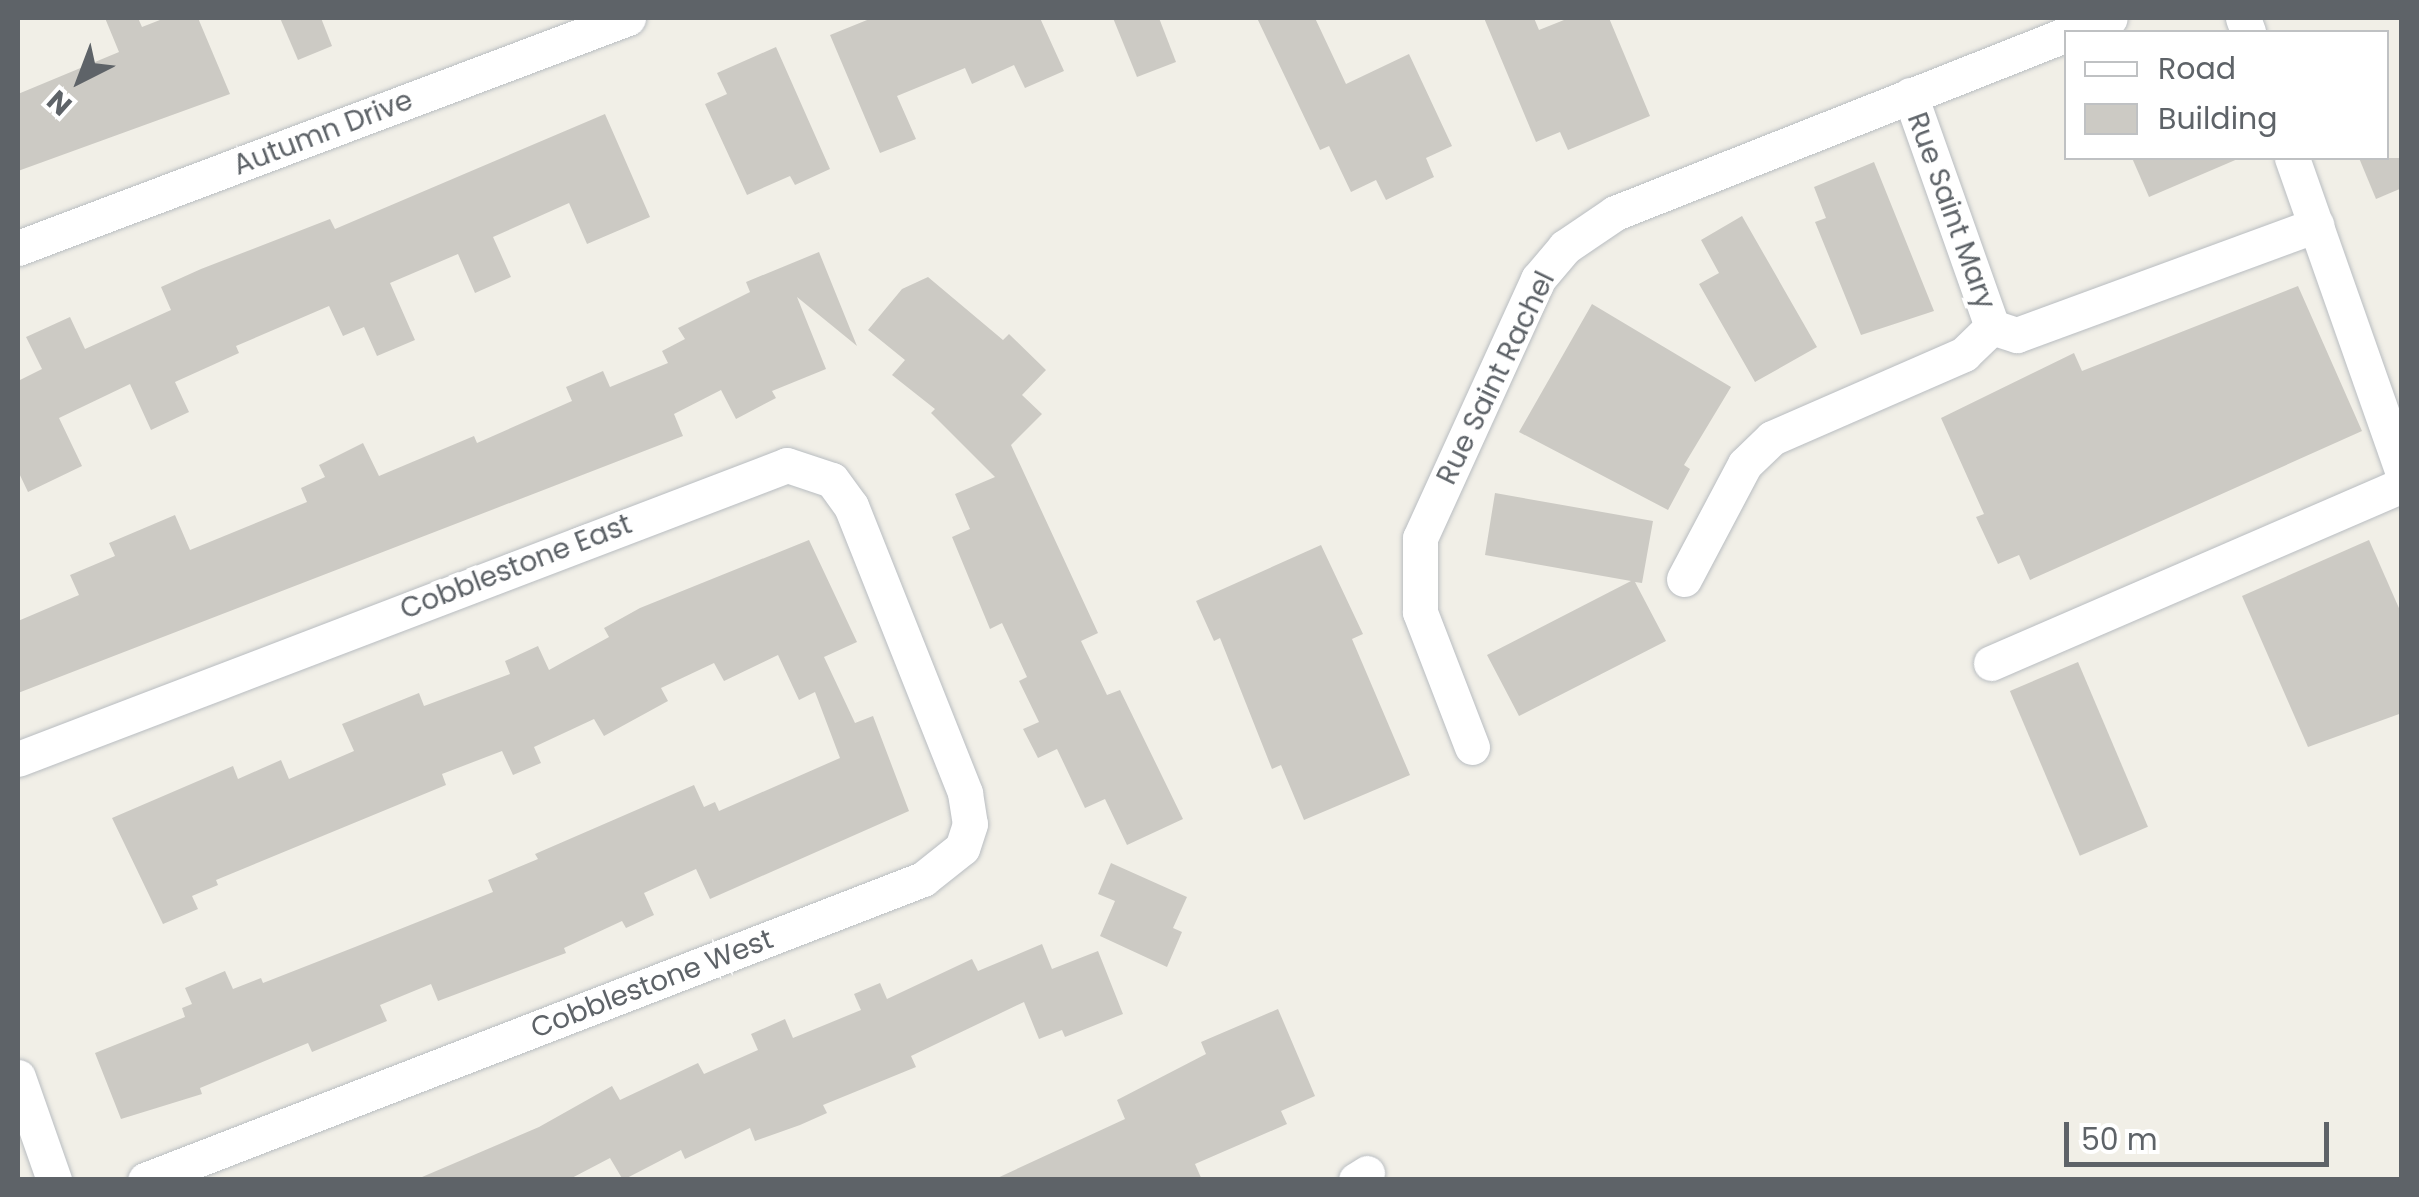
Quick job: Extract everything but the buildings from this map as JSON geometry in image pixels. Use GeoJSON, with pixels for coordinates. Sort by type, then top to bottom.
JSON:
{"type":"FeatureCollection","features":[{"type":"Feature","properties":{"kind":"street","name":"Rue Saint Rachel"},"geometry":{"type":"LineString","coordinates":[[2077,30],[2110,18]]}},
{"type":"Feature","properties":{"kind":"street","name":"Autumn Drive"},"geometry":{"type":"LineString","coordinates":[[18,248],[616,20]]}},
{"type":"Feature","properties":{"kind":"street","name":"Rue Saint Rachel"},"geometry":{"type":"LineString","coordinates":[[1472,747],[1420,612],[1420,538],[1538,279],[1564,247],[1615,213],[2064,35]]}},
{"type":"Feature","properties":{"kind":"street","name":"Rue Saint Mary"},"geometry":{"type":"LineString","coordinates":[[1910,94],[1992,327]]}},
{"type":"Feature","properties":{"kind":"street"},"geometry":{"type":"LineString","coordinates":[[2293,160],[2402,470]]}},
{"type":"Feature","properties":{"kind":"street"},"geometry":{"type":"LineString","coordinates":[[1684,579],[1744,464],[1772,438],[1964,354],[1992,327],[2017,335],[2316,225]]}},
{"type":"Feature","properties":{"kind":"street","name":"Cobblestone East"},"geometry":{"type":"LineString","coordinates":[[18,759],[787,465],[809,468],[841,490],[911,658]]}},
{"type":"Feature","properties":{"kind":"street"},"geometry":{"type":"LineString","coordinates":[[1992,663],[2402,485]]}},
{"type":"Feature","properties":{"kind":"street","name":"Cobblestone West"},"geometry":{"type":"LineString","coordinates":[[144,1180],[950,864],[970,824],[965,793],[911,658]]}},
{"type":"Feature","properties":{"kind":"street"},"geometry":{"type":"LineString","coordinates":[[18,1077],[54,1180]]}}]}
